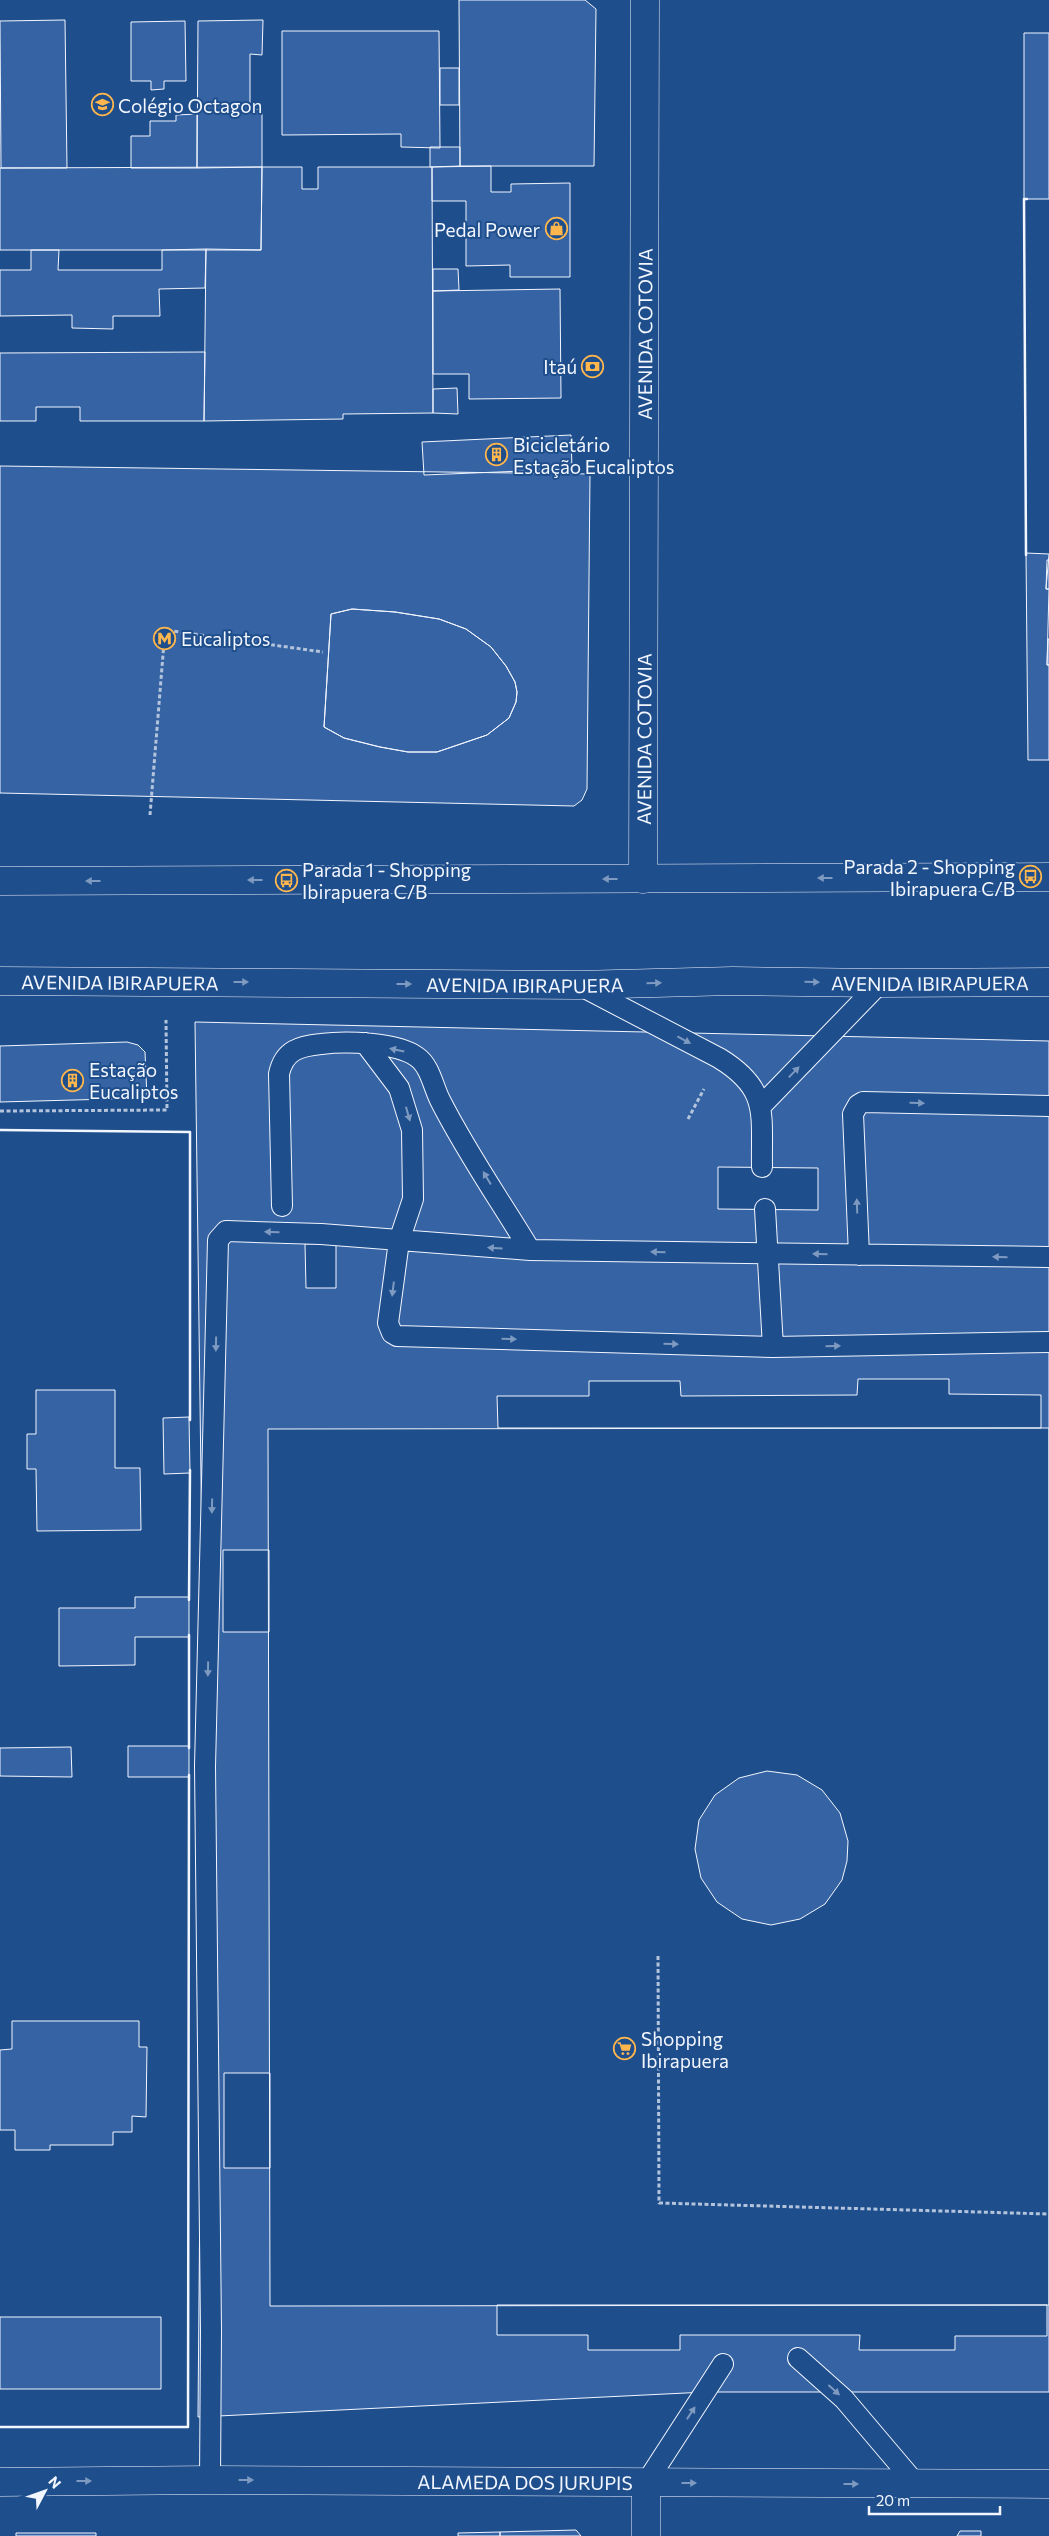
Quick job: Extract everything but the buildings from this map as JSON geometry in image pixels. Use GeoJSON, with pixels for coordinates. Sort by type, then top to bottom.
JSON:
{"type":"FeatureCollection","features":[{"type":"Feature","properties":{"kind":"main road","name":"AVENIDA COTOVIA"},"geometry":{"type":"LineString","coordinates":[[643,879],[645,0]]}},
{"type":"Feature","properties":{"kind":"main road"},"geometry":{"type":"LineString","coordinates":[[0,881],[1049,877]]}},
{"type":"Feature","properties":{"kind":"main road","name":"AVENIDA IBIRAPUERA"},"geometry":{"type":"LineString","coordinates":[[0,981],[578,985],[740,980],[880,983],[1049,982]]}},
{"type":"Feature","properties":{"kind":"main road","name":"ALAMEDA DOS JURUPIS"},"geometry":{"type":"LineString","coordinates":[[0,2482],[210,2480],[1049,2484]]}},
{"type":"Feature","properties":{"kind":"main road"},"geometry":{"type":"LineString","coordinates":[[646,2483],[646,2536]]}},
{"type":"Feature","properties":{"kind":"lane"},"geometry":{"type":"LineString","coordinates":[[760,1107],[880,983]]}},
{"type":"Feature","properties":{"kind":"lane"},"geometry":{"type":"LineString","coordinates":[[578,985],[737,1069],[752,1083],[760,1107],[762,1168]]}},
{"type":"Feature","properties":{"kind":"lane"},"geometry":{"type":"LineString","coordinates":[[282,1206],[279,1074],[284,1060],[288,1053],[300,1046],[338,1042],[366,1043],[410,1052],[425,1064],[442,1105],[530,1250]]}},
{"type":"Feature","properties":{"kind":"lane"},"geometry":{"type":"LineString","coordinates":[[366,1043],[399,1088],[412,1130],[413,1199],[399,1241],[388,1323],[392,1333],[397,1336],[773,1347],[1049,1342]]}},
{"type":"Feature","properties":{"kind":"lane"},"geometry":{"type":"LineString","coordinates":[[859,1255],[853,1114],[858,1105],[862,1102],[1049,1106]]}},
{"type":"Feature","properties":{"kind":"lane"},"geometry":{"type":"LineString","coordinates":[[765,1210],[773,1347]]}},
{"type":"Feature","properties":{"kind":"lane"},"geometry":{"type":"LineString","coordinates":[[210,2480],[211,2349],[205,1766],[218,1240],[226,1231],[321,1234],[530,1250],[1049,1257]]}},
{"type":"Feature","properties":{"kind":"lane"},"geometry":{"type":"LineString","coordinates":[[798,2358],[844,2399],[916,2484]]}},
{"type":"Feature","properties":{"kind":"lane"},"geometry":{"type":"LineString","coordinates":[[646,2483],[723,2364]]}},
{"type":"Feature","properties":{"kind":"path"},"geometry":{"type":"LineString","coordinates":[[150,815],[165,630],[323,652]]}},
{"type":"Feature","properties":{"kind":"path"},"geometry":{"type":"LineString","coordinates":[[0,1112],[167,1110],[166,1020]]}},
{"type":"Feature","properties":{"kind":"path"},"geometry":{"type":"LineString","coordinates":[[658,1956],[659,2203],[1049,2214]]}},
{"type":"Feature","properties":{"kind":"wall"},"geometry":{"type":"LineString","coordinates":[[1026,555],[1024,199],[1027,199]]}},
{"type":"Feature","properties":{"kind":"wall"},"geometry":{"type":"LineString","coordinates":[[0,1130],[190,1132],[190,1420]]}},
{"type":"Feature","properties":{"kind":"wall"},"geometry":{"type":"LineString","coordinates":[[189,1600],[190,1470]]}},
{"type":"Feature","properties":{"kind":"wall"},"geometry":{"type":"LineString","coordinates":[[189,1635],[189,1748]]}},
{"type":"Feature","properties":{"kind":"wall"},"geometry":{"type":"LineString","coordinates":[[0,2427],[188,2427],[189,1775]]}},
{"type":"Feature","properties":{"kind":"place","name":"Colégio Octagon"},"geometry":{"type":"Point","coordinates":[102,105]}},
{"type":"Feature","properties":{"kind":"place","name":"Pedal Power"},"geometry":{"type":"Point","coordinates":[556,229]}},
{"type":"Feature","properties":{"kind":"place","name":"Itaú"},"geometry":{"type":"Point","coordinates":[593,366]}},
{"type":"Feature","properties":{"kind":"place","name":"Bicicletário Estação Eucaliptos"},"geometry":{"type":"Point","coordinates":[497,455]}},
{"type":"Feature","properties":{"kind":"place","name":"Eucaliptos"},"geometry":{"type":"Point","coordinates":[165,638]}},
{"type":"Feature","properties":{"kind":"place","name":"Parada 2 - Shopping Ibirapuera C/B"},"geometry":{"type":"Point","coordinates":[1031,877]}},
{"type":"Feature","properties":{"kind":"place","name":"Parada 1 - Shopping Ibirapuera C/B"},"geometry":{"type":"Point","coordinates":[286,880]}},
{"type":"Feature","properties":{"kind":"place","name":"Estação Eucaliptos"},"geometry":{"type":"Point","coordinates":[73,1080]}},
{"type":"Feature","properties":{"kind":"place","name":"Shopping Ibirapuera"},"geometry":{"type":"Point","coordinates":[625,2049]}}]}
